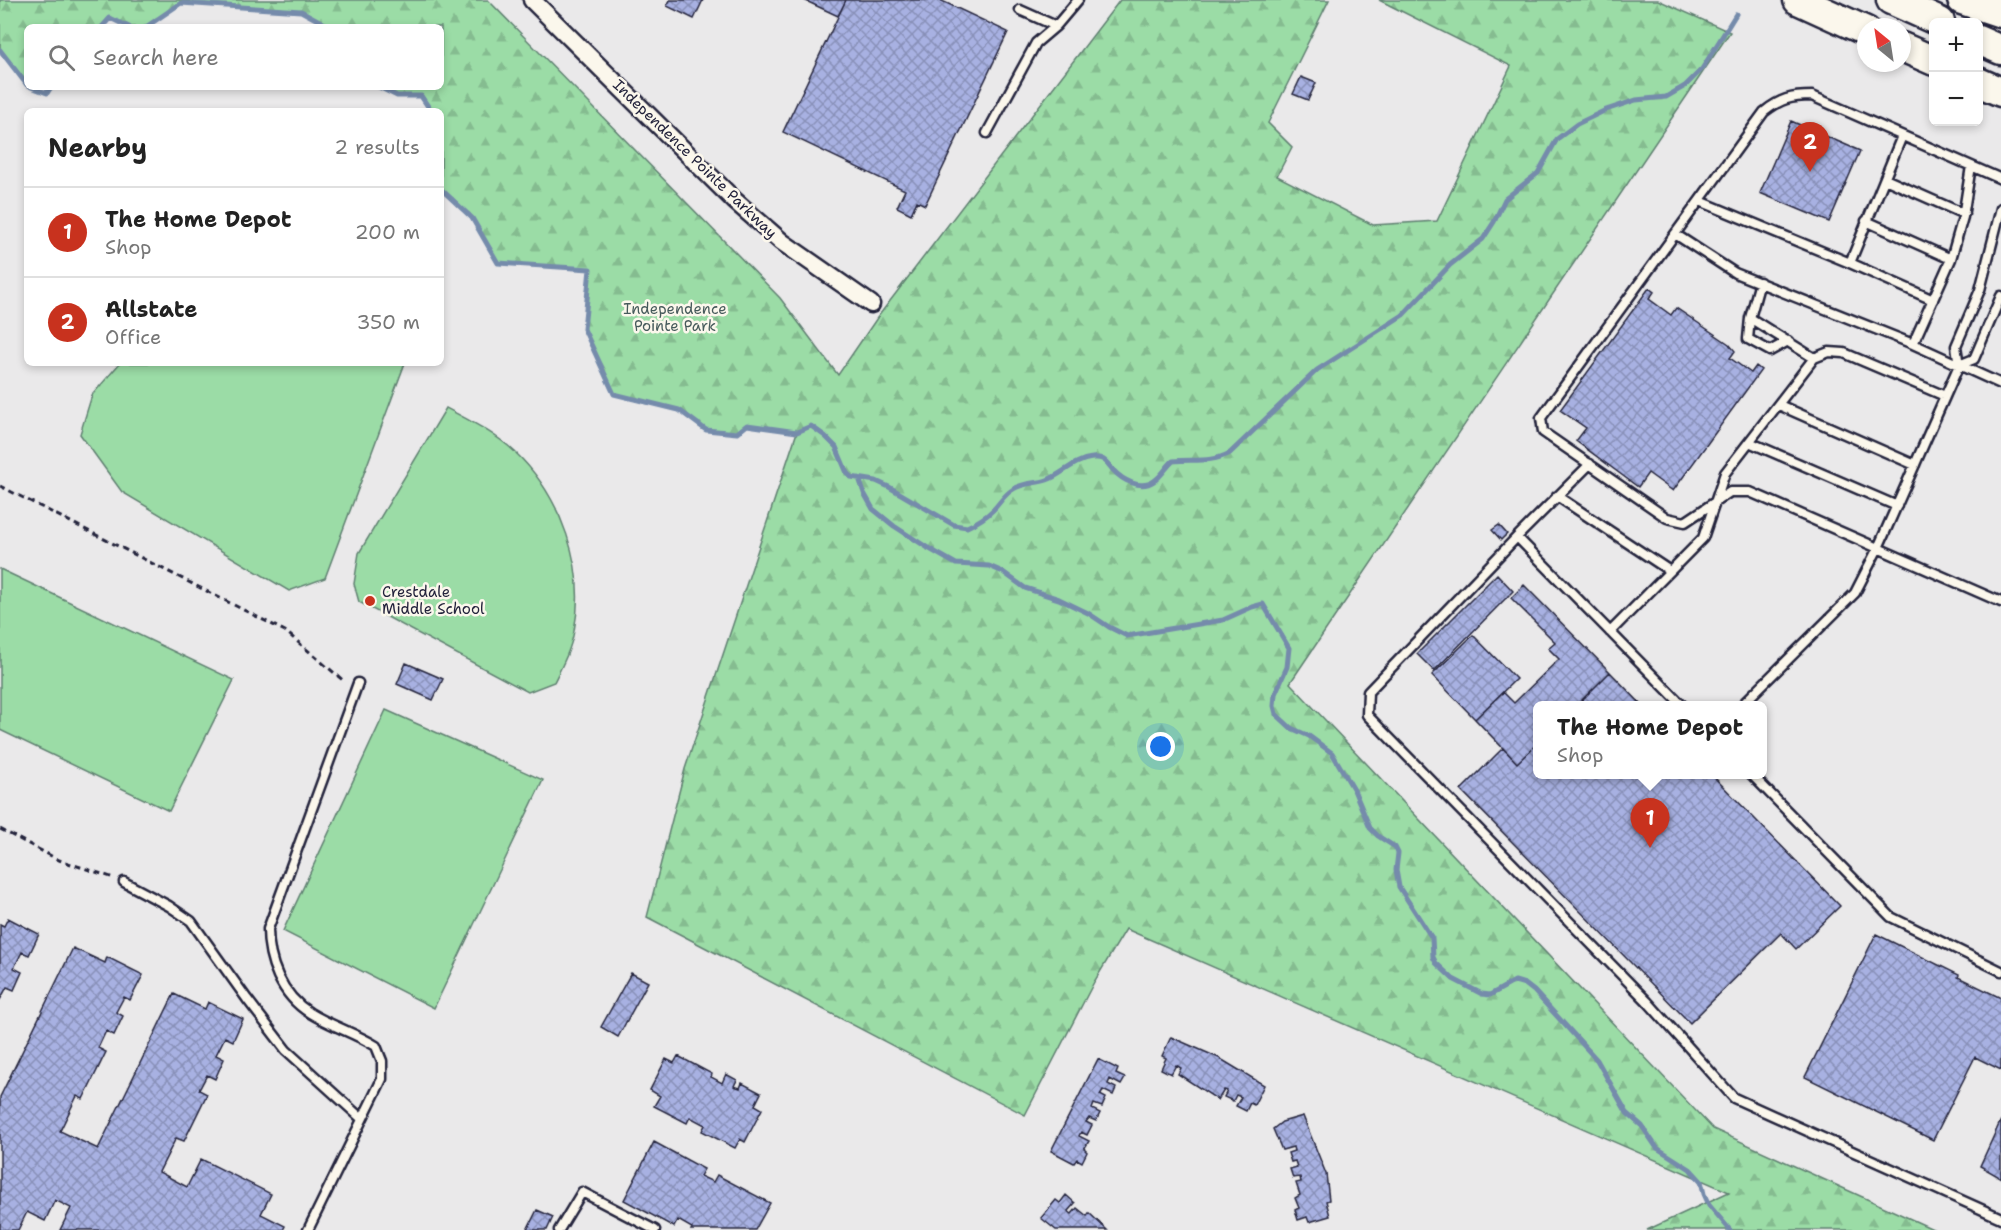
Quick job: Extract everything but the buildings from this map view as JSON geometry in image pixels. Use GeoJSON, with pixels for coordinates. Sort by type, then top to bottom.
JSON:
{"type":"FeatureCollection","features":[{"type":"Feature","properties":{"kind":"highway"},"geometry":{"type":"LineString","coordinates":[[1798,0],[1857,27]]}},
{"type":"Feature","properties":{"kind":"highway"},"geometry":{"type":"LineString","coordinates":[[1891,0],[1931,18]]}},
{"type":"Feature","properties":{"kind":"highway"},"geometry":{"type":"LineString","coordinates":[[1962,0],[2001,13]]}},
{"type":"Feature","properties":{"kind":"highway"},"geometry":{"type":"LineString","coordinates":[[1983,42],[2001,50]]}},
{"type":"Feature","properties":{"kind":"highway"},"geometry":{"type":"LineString","coordinates":[[1911,51],[1929,59]]}},
{"type":"Feature","properties":{"kind":"highway"},"geometry":{"type":"LineString","coordinates":[[1983,84],[2001,92]]}},
{"type":"Feature","properties":{"kind":"street","name":"Independence Pointe Parkway"},"geometry":{"type":"LineString","coordinates":[[532,0],[735,201],[782,242],[871,304]]}},
{"type":"Feature","properties":{"kind":"lane"},"geometry":{"type":"LineString","coordinates":[[987,133],[1036,43],[1056,26],[1077,0]]}},
{"type":"Feature","properties":{"kind":"lane"},"geometry":{"type":"LineString","coordinates":[[1020,10],[1056,26]]}},
{"type":"Feature","properties":{"kind":"lane"},"geometry":{"type":"LineString","coordinates":[[2001,179],[1812,96],[1796,96],[1776,102],[1764,112],[1541,418],[1543,432],[1666,518],[1685,522],[1730,492],[1750,492],[2001,602]]}},
{"type":"Feature","properties":{"kind":"lane"},"geometry":{"type":"LineString","coordinates":[[1850,263],[1902,135]]}},
{"type":"Feature","properties":{"kind":"lane"},"geometry":{"type":"LineString","coordinates":[[1913,344],[1951,259],[1964,214],[1971,166]]}},
{"type":"Feature","properties":{"kind":"lane"},"geometry":{"type":"LineString","coordinates":[[1885,179],[1964,214]]}},
{"type":"Feature","properties":{"kind":"lane"},"geometry":{"type":"LineString","coordinates":[[1700,201],[1933,300]]}},
{"type":"Feature","properties":{"kind":"lane"},"geometry":{"type":"LineString","coordinates":[[1745,701],[1855,593],[1878,548],[1959,365],[1956,346],[1980,290],[2001,208]]}},
{"type":"Feature","properties":{"kind":"lane"},"geometry":{"type":"LineString","coordinates":[[1866,221],[1951,259]]}},
{"type":"Feature","properties":{"kind":"lane"},"geometry":{"type":"LineString","coordinates":[[1675,234],[1735,273],[1913,344],[2001,384]]}},
{"type":"Feature","properties":{"kind":"lane"},"geometry":{"type":"LineString","coordinates":[[1760,282],[1750,318],[1748,339],[1770,351],[1788,341]]}},
{"type":"Feature","properties":{"kind":"lane"},"geometry":{"type":"LineString","coordinates":[[1959,365],[1974,359],[2001,296]]}},
{"type":"Feature","properties":{"kind":"lane"},"geometry":{"type":"LineString","coordinates":[[1750,318],[1814,358]]}},
{"type":"Feature","properties":{"kind":"lane"},"geometry":{"type":"LineString","coordinates":[[1610,632],[1703,538],[1725,473],[1814,358],[1828,352],[1844,353],[1945,396]]}},
{"type":"Feature","properties":{"kind":"lane"},"geometry":{"type":"LineString","coordinates":[[1779,405],[1915,465]]}},
{"type":"Feature","properties":{"kind":"lane"},"geometry":{"type":"LineString","coordinates":[[1749,442],[1897,506]]}},
{"type":"Feature","properties":{"kind":"lane"},"geometry":{"type":"LineString","coordinates":[[1590,464],[1516,537],[1368,692],[1367,715],[1647,1002],[1734,1098],[2001,1218]]}},
{"type":"Feature","properties":{"kind":"lane"},"geometry":{"type":"LineString","coordinates":[[1557,496],[1670,571]]}},
{"type":"Feature","properties":{"kind":"lane"},"geometry":{"type":"LineString","coordinates":[[1516,537],[1679,701]]}},
{"type":"Feature","properties":{"kind":"lane"},"geometry":{"type":"LineString","coordinates":[[308,1230],[381,1079],[382,1062],[376,1046],[308,1012],[293,998],[278,977],[268,950],[268,929],[357,687]]}},
{"type":"Feature","properties":{"kind":"lane"},"geometry":{"type":"LineString","coordinates":[[1756,779],[1891,917],[2001,971]]}},
{"type":"Feature","properties":{"kind":"lane"},"geometry":{"type":"LineString","coordinates":[[124,882],[169,906],[191,921],[286,1050],[362,1119]]}},
{"type":"Feature","properties":{"kind":"lane"},"geometry":{"type":"LineString","coordinates":[[559,1230],[582,1192],[655,1230]]}},
{"type":"Feature","properties":{"kind":"path"},"geometry":{"type":"LineString","coordinates":[[0,486],[285,631],[357,687]]}},
{"type":"Feature","properties":{"kind":"path"},"geometry":{"type":"LineString","coordinates":[[0,830],[52,857],[124,882]]}},
{"type":"Feature","properties":{"kind":"green space","name":"Independence Pointe Park"},"geometry":{"type":"Polygon","coordinates":[[[0,0],[488,0],[780,298],[838,375],[877,318],[1120,0],[1329,0],[1268,123],[1292,147],[1277,176],[1373,225],[1437,221],[1511,66],[1379,0],[1658,0],[1730,32],[1290,683],[1713,1129],[1935,1230],[1647,1230],[1729,1192],[1126,929],[1094,982],[1025,1115],[647,917],[685,769],[797,432],[747,425],[737,433],[706,430],[679,410],[614,394],[584,329],[590,269],[498,263],[472,218],[444,192],[444,108],[429,108],[420,96],[397,96],[385,90],[444,90],[444,24],[325,24],[301,11],[181,3],[150,24],[123,24],[110,18],[105,24],[24,24],[24,81],[0,50],[0,0]]]}},
{"type":"Feature","properties":{"kind":"green space"},"geometry":{"type":"Polygon","coordinates":[[[117,366],[404,366],[325,578],[289,591],[122,492],[80,434],[92,395],[117,366]]]}},
{"type":"Feature","properties":{"kind":"green space"},"geometry":{"type":"Polygon","coordinates":[[[446,408],[491,433],[515,452],[545,490],[567,534],[577,583],[573,638],[554,682],[528,692],[359,602],[354,584],[359,553],[446,408]]]}},
{"type":"Feature","properties":{"kind":"green space"},"geometry":{"type":"Polygon","coordinates":[[[0,569],[234,680],[169,811],[0,730],[0,569]]]}},
{"type":"Feature","properties":{"kind":"green space"},"geometry":{"type":"Polygon","coordinates":[[[386,710],[543,780],[434,1008],[283,931],[386,710]]]}},
{"type":"Feature","properties":{"kind":"waterway"},"geometry":{"type":"LineString","coordinates":[[150,24],[181,3],[301,11],[325,24]]}},
{"type":"Feature","properties":{"kind":"waterway"},"geometry":{"type":"LineString","coordinates":[[444,192],[472,218],[498,263],[590,269],[584,329],[614,394],[679,410],[706,430],[737,433],[747,425],[797,432],[811,426],[836,447],[851,477],[876,481],[954,525],[967,527],[987,515],[1016,487],[1047,480],[1086,459],[1102,459],[1122,478],[1144,485],[1157,479],[1173,461],[1209,459],[1230,453],[1317,370],[1403,315],[1450,265],[1483,239],[1505,199],[1538,173],[1557,139],[1577,124],[1606,110],[1636,100],[1666,97],[1685,86],[1702,69],[1736,14]]}},
{"type":"Feature","properties":{"kind":"waterway"},"geometry":{"type":"LineString","coordinates":[[105,24],[110,18],[123,24]]}},
{"type":"Feature","properties":{"kind":"waterway"},"geometry":{"type":"LineString","coordinates":[[0,50],[24,81]]}},
{"type":"Feature","properties":{"kind":"waterway"},"geometry":{"type":"LineString","coordinates":[[39,90],[47,93],[49,90]]}},
{"type":"Feature","properties":{"kind":"waterway"},"geometry":{"type":"LineString","coordinates":[[385,90],[397,96],[421,96],[429,108]]}},
{"type":"Feature","properties":{"kind":"waterway"},"geometry":{"type":"LineString","coordinates":[[859,478],[873,509],[928,548],[956,564],[989,566],[1003,572],[1025,588],[1059,599],[1127,636],[1223,620],[1263,604],[1289,648],[1287,667],[1275,694],[1276,714],[1291,728],[1309,736],[1332,753],[1354,790],[1370,828],[1395,847],[1398,853],[1396,870],[1399,887],[1432,938],[1433,957],[1436,963],[1453,979],[1482,994],[1490,995],[1515,981],[1525,984],[1534,991],[1597,1060],[1627,1113],[1642,1126],[1657,1148],[1690,1169],[1701,1181],[1709,1205],[1730,1230]]}},
{"type":"Feature","properties":{"kind":"place","name":"Allstate"},"geometry":{"type":"Point","coordinates":[1810,172]}},
{"type":"Feature","properties":{"kind":"place","name":"Crestdale Middle School"},"geometry":{"type":"Point","coordinates":[370,601]}},
{"type":"Feature","properties":{"kind":"place","name":"The Home Depot"},"geometry":{"type":"Point","coordinates":[1650,848]}}]}
